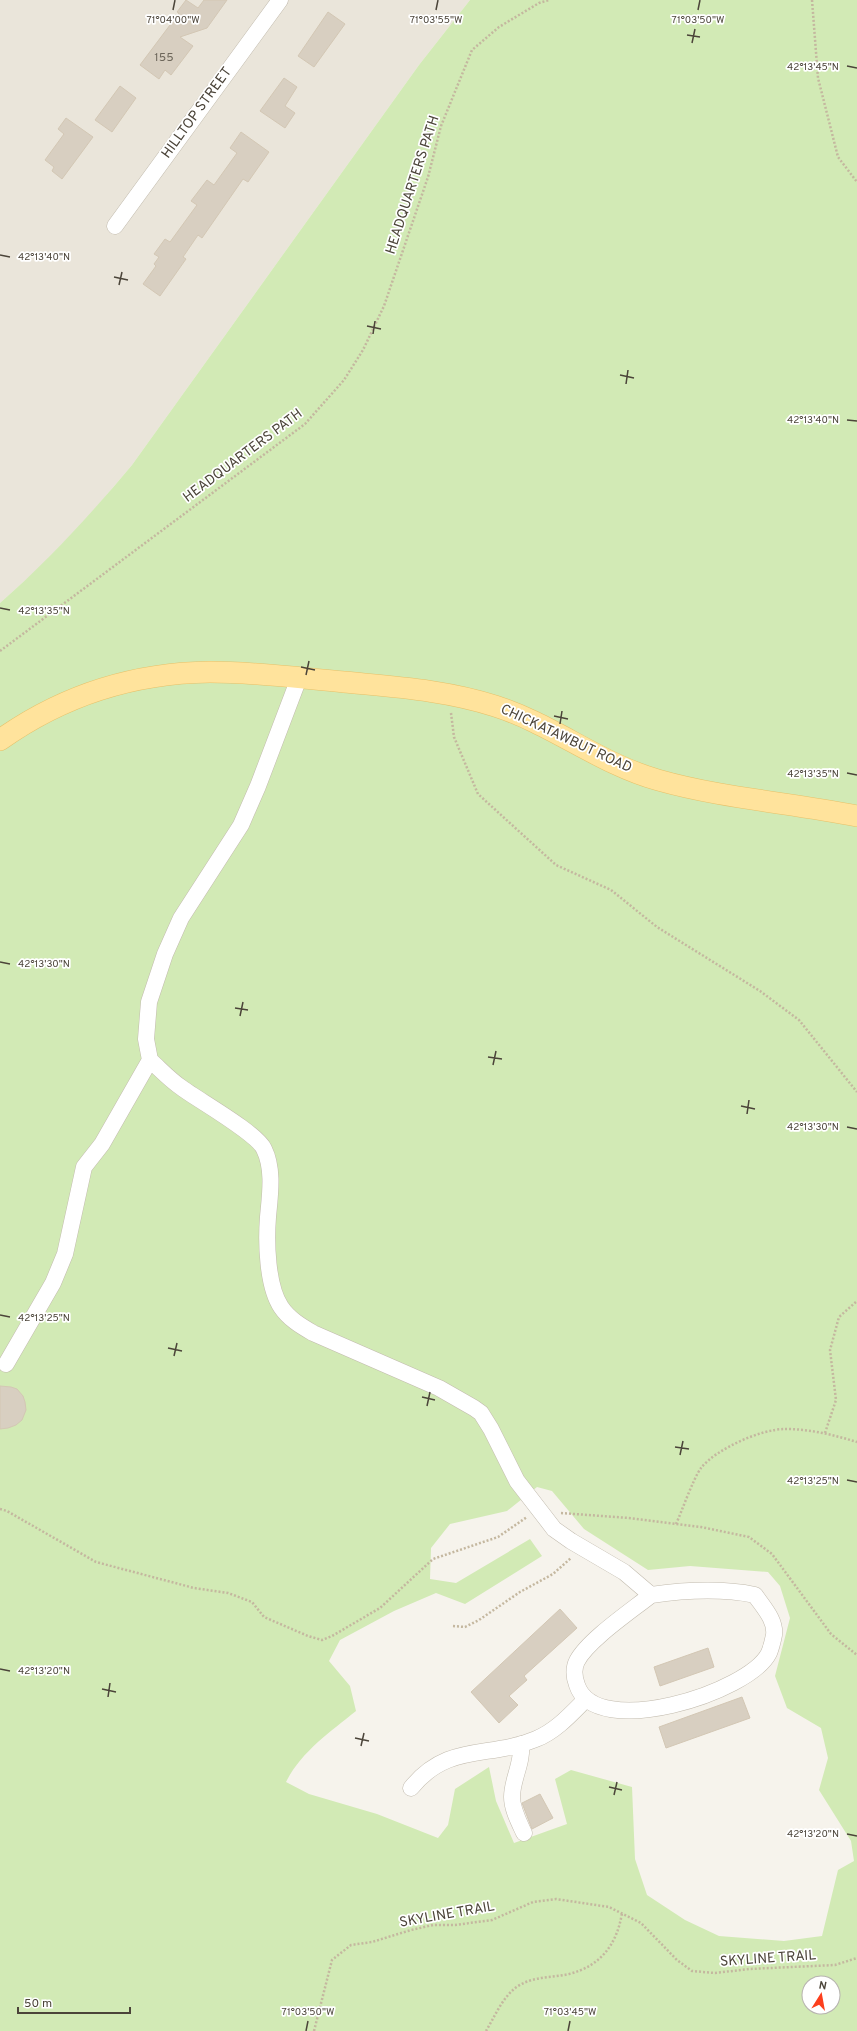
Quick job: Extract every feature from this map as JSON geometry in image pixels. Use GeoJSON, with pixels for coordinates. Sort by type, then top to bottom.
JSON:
{"type":"FeatureCollection","features":[{"type":"Feature","properties":{"kind":"main road","name":"CHICKATAWBUT ROAD"},"geometry":{"type":"LineString","coordinates":[[0,740],[40,714],[56,706],[104,688],[133,681],[169,675],[211,672],[299,678],[449,694],[490,704],[517,714],[610,761],[657,780],[698,790],[857,816]]}},
{"type":"Feature","properties":{"kind":"street","name":"HILLTOP STREET"},"geometry":{"type":"LineString","coordinates":[[115,226],[280,0]]}},
{"type":"Feature","properties":{"kind":"street"},"geometry":{"type":"LineString","coordinates":[[299,678],[258,786],[241,826],[181,918],[158,973],[149,1002],[147,1020],[146,1038],[150,1060],[180,1087],[251,1135],[264,1147],[269,1162],[270,1173],[268,1229],[270,1267],[276,1299],[286,1313],[301,1326],[313,1333],[439,1388],[474,1408],[481,1414],[494,1434],[517,1481],[554,1529],[579,1546],[624,1572],[651,1595]]}},
{"type":"Feature","properties":{"kind":"street"},"geometry":{"type":"LineString","coordinates":[[6,1364],[50,1288],[65,1254],[84,1167],[102,1144],[150,1060]]}},
{"type":"Feature","properties":{"kind":"street"},"geometry":{"type":"LineString","coordinates":[[682,1591],[733,1591],[755,1595],[772,1618],[774,1634],[768,1654],[754,1668],[728,1684],[693,1700],[652,1710],[629,1710],[603,1708],[586,1699],[580,1692],[575,1678],[575,1667],[580,1656],[592,1643],[651,1595],[682,1591]]}},
{"type":"Feature","properties":{"kind":"street"},"geometry":{"type":"LineString","coordinates":[[411,1788],[424,1773],[446,1760],[521,1744],[536,1739],[556,1728],[586,1699]]}},
{"type":"Feature","properties":{"kind":"street"},"geometry":{"type":"LineString","coordinates":[[521,1744],[521,1757],[513,1789],[512,1802],[524,1833]]}},
{"type":"Feature","properties":{"kind":"path","name":"HEADQUARTERS PATH"},"geometry":{"type":"LineString","coordinates":[[0,651],[305,424],[344,380],[363,350],[384,306],[428,177],[441,126],[472,50],[499,27],[539,4],[549,0]]}},
{"type":"Feature","properties":{"kind":"path"},"geometry":{"type":"LineString","coordinates":[[812,0],[818,78],[838,157],[857,182]]}},
{"type":"Feature","properties":{"kind":"path"},"geometry":{"type":"LineString","coordinates":[[449,694],[454,737],[478,794],[556,865],[612,890],[657,927],[760,990],[799,1020],[857,1092]]}},
{"type":"Feature","properties":{"kind":"path"},"geometry":{"type":"LineString","coordinates":[[825,1433],[836,1400],[830,1350],[831,1343],[838,1317],[857,1301]]}},
{"type":"Feature","properties":{"kind":"path"},"geometry":{"type":"LineString","coordinates":[[676,1524],[701,1469],[722,1449],[749,1437],[784,1429],[825,1433],[857,1442]]}},
{"type":"Feature","properties":{"kind":"path"},"geometry":{"type":"LineString","coordinates":[[0,1509],[7,1510],[96,1562],[194,1588],[228,1593],[252,1602],[264,1617],[308,1636],[322,1640],[332,1636],[380,1608],[432,1559],[498,1537],[526,1518],[542,1513],[569,1513],[629,1518],[701,1527],[749,1537],[772,1554],[831,1634],[857,1655]]}},
{"type":"Feature","properties":{"kind":"path"},"geometry":{"type":"LineString","coordinates":[[453,1626],[465,1627],[479,1620],[520,1592],[553,1574],[567,1563],[579,1546]]}},
{"type":"Feature","properties":{"kind":"path","name":"SKYLINE TRAIL"},"geometry":{"type":"LineString","coordinates":[[314,2031],[332,1960],[351,1945],[372,1942],[433,1925],[455,1925],[492,1920],[533,1902],[556,1899],[609,1906],[641,1923],[677,1960],[692,1971],[715,1973],[748,1968],[835,1965],[857,1958]]}},
{"type":"Feature","properties":{"kind":"path"},"geometry":{"type":"LineString","coordinates":[[486,2031],[503,2002],[517,1987],[533,1979],[569,1974],[585,1968],[607,1953],[619,1929],[622,1913]]}},
{"type":"Feature","properties":{"kind":"shaded area"},"geometry":{"type":"Polygon","coordinates":[[[0,0],[470,0],[419,65],[132,465],[87,518],[40,567],[0,603],[0,0]]]}},
{"type":"Feature","properties":{"kind":"green space"},"geometry":{"type":"Polygon","coordinates":[[[470,0],[857,0],[857,2031],[0,2031],[0,603],[69,537],[132,465],[419,65],[470,0]],[[537,1487],[507,1511],[450,1524],[431,1548],[430,1579],[456,1583],[530,1539],[542,1556],[465,1604],[436,1593],[394,1611],[340,1640],[329,1661],[350,1686],[356,1711],[326,1735],[308,1752],[292,1771],[286,1782],[309,1794],[377,1814],[438,1838],[448,1825],[455,1789],[489,1767],[496,1801],[514,1843],[567,1824],[555,1779],[571,1770],[632,1787],[635,1859],[647,1895],[685,1920],[719,1936],[784,1941],[822,1936],[838,1870],[854,1861],[851,1841],[819,1790],[828,1758],[821,1728],[787,1708],[775,1676],[790,1618],[780,1586],[768,1572],[690,1566],[648,1570],[584,1529],[552,1491],[537,1487]]]}},
{"type":"Feature","properties":{"kind":"building"},"geometry":{"type":"Polygon","coordinates":[[[186,0],[198,8],[204,0],[227,0],[207,28],[180,37],[193,46],[171,75],[165,70],[159,79],[140,65],[179,13],[177,12],[186,0]]]}},
{"type":"Feature","properties":{"kind":"building"},"geometry":{"type":"Polygon","coordinates":[[[328,12],[345,24],[314,67],[298,56],[328,12]]]}},
{"type":"Feature","properties":{"kind":"building"},"geometry":{"type":"Polygon","coordinates":[[[284,78],[297,87],[285,106],[295,113],[285,128],[260,111],[284,78]]]}},
{"type":"Feature","properties":{"kind":"building"},"geometry":{"type":"Polygon","coordinates":[[[120,86],[136,98],[112,132],[95,120],[120,86]]]}},
{"type":"Feature","properties":{"kind":"building"},"geometry":{"type":"Polygon","coordinates":[[[66,118],[93,137],[62,179],[52,171],[54,167],[45,160],[64,134],[58,129],[66,118]]]}},
{"type":"Feature","properties":{"kind":"building"},"geometry":{"type":"Polygon","coordinates":[[[241,132],[269,152],[248,182],[243,179],[202,238],[198,235],[183,257],[186,259],[160,296],[143,284],[156,266],[154,264],[159,257],[154,254],[165,239],[170,242],[197,205],[191,201],[207,180],[214,185],[237,153],[230,148],[241,132]]]}},
{"type":"Feature","properties":{"kind":"building"},"geometry":{"type":"Polygon","coordinates":[[[0,1386],[17,1389],[23,1396],[26,1410],[22,1420],[16,1425],[0,1429],[0,1386]]]}},
{"type":"Feature","properties":{"kind":"building"},"geometry":{"type":"Polygon","coordinates":[[[560,1609],[577,1628],[524,1676],[527,1680],[509,1696],[518,1705],[499,1723],[471,1692],[560,1609]]]}},
{"type":"Feature","properties":{"kind":"building"},"geometry":{"type":"Polygon","coordinates":[[[708,1648],[714,1667],[660,1686],[654,1667],[708,1648]]]}},
{"type":"Feature","properties":{"kind":"building"},"geometry":{"type":"Polygon","coordinates":[[[742,1697],[750,1718],[666,1748],[659,1727],[742,1697]]]}},
{"type":"Feature","properties":{"kind":"building"},"geometry":{"type":"Polygon","coordinates":[[[540,1794],[553,1818],[532,1829],[522,1803],[540,1794]]]}}]}
